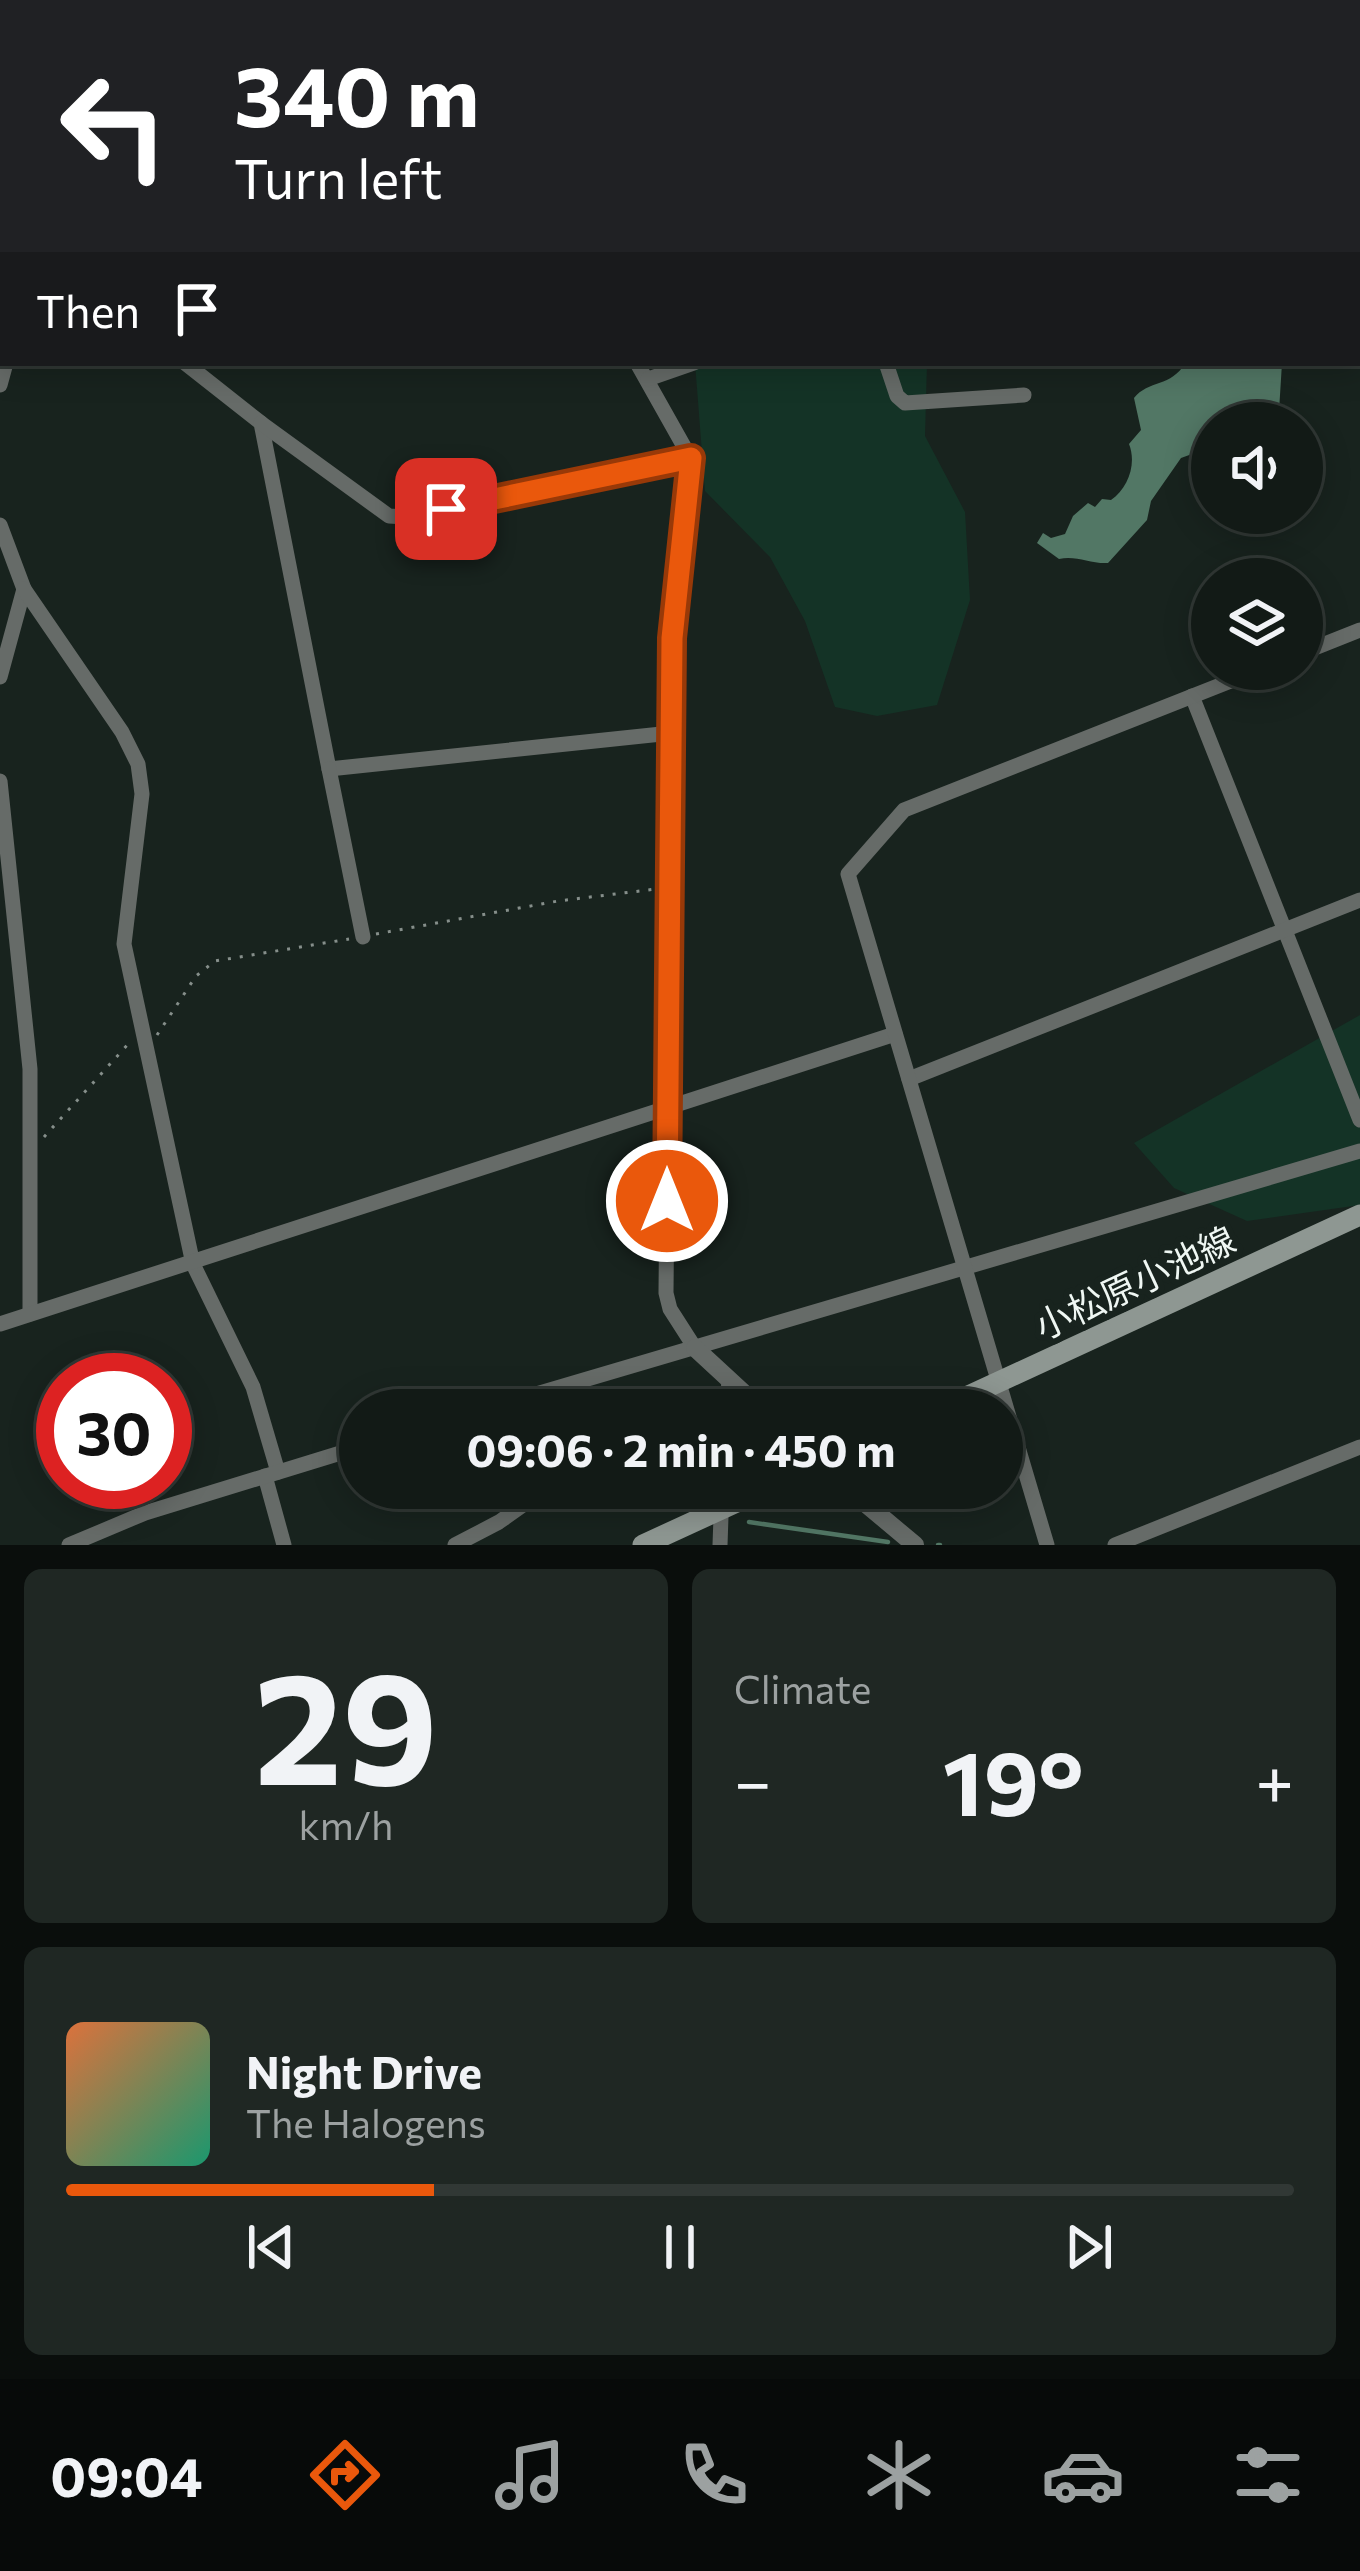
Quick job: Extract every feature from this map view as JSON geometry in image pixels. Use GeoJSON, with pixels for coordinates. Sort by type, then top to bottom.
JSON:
{"type":"FeatureCollection","features":[{"type":"Feature","properties":{"kind":"main road","name":"小松原小池線"},"geometry":{"type":"LineString","coordinates":[[983,1389],[1360,1215]]}},
{"type":"Feature","properties":{"kind":"main road"},"geometry":{"type":"LineString","coordinates":[[643,1545],[704,1509]]}},
{"type":"Feature","properties":{"kind":"street"},"geometry":{"type":"LineString","coordinates":[[189,366],[389,517],[691,458]]}},
{"type":"Feature","properties":{"kind":"street"},"geometry":{"type":"LineString","coordinates":[[639,366],[691,458],[672,638],[666,1293],[695,1348],[741,1389]]}},
{"type":"Feature","properties":{"kind":"street"},"geometry":{"type":"LineString","coordinates":[[648,379],[685,366]]}},
{"type":"Feature","properties":{"kind":"street"},"geometry":{"type":"LineString","coordinates":[[887,366],[897,396],[905,403],[1024,395]]}},
{"type":"Feature","properties":{"kind":"street"},"geometry":{"type":"LineString","coordinates":[[261,423],[363,937]]}},
{"type":"Feature","properties":{"kind":"street"},"geometry":{"type":"LineString","coordinates":[[0,525],[24,589],[122,732],[138,764],[142,794],[124,944],[193,1264],[253,1388],[284,1545]]}},
{"type":"Feature","properties":{"kind":"street"},"geometry":{"type":"LineString","coordinates":[[0,677],[24,589]]}},
{"type":"Feature","properties":{"kind":"street"},"geometry":{"type":"LineString","coordinates":[[1323,645],[1360,630]]}},
{"type":"Feature","properties":{"kind":"street"},"geometry":{"type":"LineString","coordinates":[[1047,1545],[848,874],[904,810],[1207,690]]}},
{"type":"Feature","properties":{"kind":"street"},"geometry":{"type":"LineString","coordinates":[[1192,696],[1360,1120]]}},
{"type":"Feature","properties":{"kind":"street"},"geometry":{"type":"LineString","coordinates":[[329,769],[670,734]]}},
{"type":"Feature","properties":{"kind":"street"},"geometry":{"type":"LineString","coordinates":[[0,782],[30,1070],[30,1314]]}},
{"type":"Feature","properties":{"kind":"street"},"geometry":{"type":"LineString","coordinates":[[910,1079],[1360,900]]}},
{"type":"Feature","properties":{"kind":"street"},"geometry":{"type":"LineString","coordinates":[[0,1324],[895,1034]]}},
{"type":"Feature","properties":{"kind":"street"},"geometry":{"type":"LineString","coordinates":[[554,1389],[1360,1151]]}},
{"type":"Feature","properties":{"kind":"street"},"geometry":{"type":"LineString","coordinates":[[729,1389],[730,1379]]}},
{"type":"Feature","properties":{"kind":"street"},"geometry":{"type":"LineString","coordinates":[[1115,1545],[1360,1447]]}},
{"type":"Feature","properties":{"kind":"street"},"geometry":{"type":"LineString","coordinates":[[69,1545],[145,1513],[339,1453]]}},
{"type":"Feature","properties":{"kind":"street"},"geometry":{"type":"LineString","coordinates":[[455,1545],[518,1509]]}},
{"type":"Feature","properties":{"kind":"street"},"geometry":{"type":"LineString","coordinates":[[720,1545],[722,1509]]}},
{"type":"Feature","properties":{"kind":"street"},"geometry":{"type":"LineString","coordinates":[[872,1509],[915,1545]]}},
{"type":"Feature","properties":{"kind":"path"},"geometry":{"type":"LineString","coordinates":[[30,1150],[76,1106],[122,1048],[147,1041],[196,976],[215,961],[558,901],[668,887]]}},
{"type":"Feature","properties":{"kind":"shaded area"},"geometry":{"type":"Polygon","coordinates":[[[695,366],[927,366],[925,436],[965,512],[970,600],[937,705],[877,716],[835,707],[805,621],[770,557],[705,491],[695,366]]]}},
{"type":"Feature","properties":{"kind":"shaded area"},"geometry":{"type":"Polygon","coordinates":[[[1183,366],[1282,366],[1280,402],[1191,402],[1191,454],[1181,458],[1151,501],[1147,520],[1108,563],[1059,559],[1037,543],[1043,533],[1051,538],[1065,534],[1073,516],[1088,503],[1095,507],[1122,489],[1131,467],[1129,444],[1141,430],[1134,398],[1183,366]]]}},
{"type":"Feature","properties":{"kind":"shaded area"},"geometry":{"type":"Polygon","coordinates":[[[1360,1015],[1360,1205],[1247,1221],[1174,1188],[1134,1143],[1360,1015]]]}},
{"type":"Feature","properties":{"kind":"waterway"},"geometry":{"type":"LineString","coordinates":[[749,1522],[888,1542]]}},
{"type":"Feature","properties":{"kind":"route"},"geometry":{"type":"LineString","coordinates":[[446,509],[691,458],[672,638],[667,1201]]}}]}
